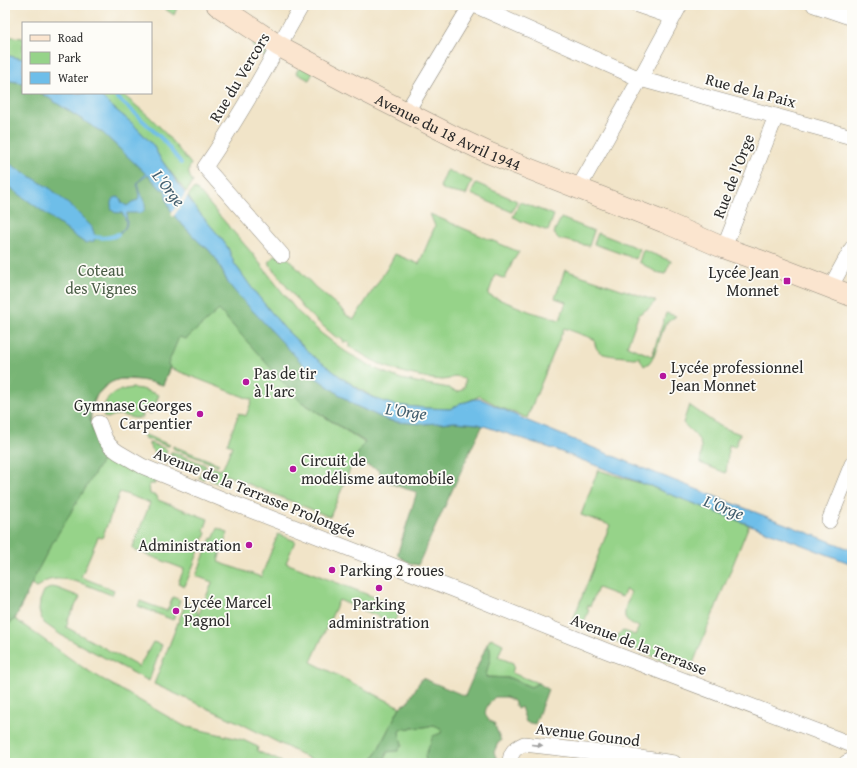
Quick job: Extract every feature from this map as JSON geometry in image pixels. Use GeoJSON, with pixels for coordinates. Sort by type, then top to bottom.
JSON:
{"type":"FeatureCollection","features":[{"type":"Feature","properties":{"kind":"street","name":"Avenue du 18 Avril 1944"},"geometry":{"type":"LineString","coordinates":[[217,5],[279,46],[406,113],[489,153],[691,235],[852,296]]}},
{"type":"Feature","properties":{"kind":"street","name":"Rue du Vercors"},"geometry":{"type":"LineString","coordinates":[[282,255],[206,167],[265,70],[302,5]]}},
{"type":"Feature","properties":{"kind":"street"},"geometry":{"type":"LineString","coordinates":[[406,113],[471,5]]}},
{"type":"Feature","properties":{"kind":"street","name":"Rue de la Paix"},"geometry":{"type":"LineString","coordinates":[[474,5],[640,79],[852,137]]}},
{"type":"Feature","properties":{"kind":"street"},"geometry":{"type":"LineString","coordinates":[[578,189],[640,79],[676,11],[637,5]]}},
{"type":"Feature","properties":{"kind":"street"},"geometry":{"type":"LineString","coordinates":[[814,5],[852,18]]}},
{"type":"Feature","properties":{"kind":"street","name":"Rue de l'Orge"},"geometry":{"type":"LineString","coordinates":[[724,248],[776,116]]}},
{"type":"Feature","properties":{"kind":"street"},"geometry":{"type":"LineString","coordinates":[[830,288],[852,248]]}},
{"type":"Feature","properties":{"kind":"street","name":"Avenue de la Terrasse Prolongée"},"geometry":{"type":"LineString","coordinates":[[99,423],[105,439],[110,446],[142,466],[414,574]]}},
{"type":"Feature","properties":{"kind":"street"},"geometry":{"type":"LineString","coordinates":[[829,521],[852,464]]}},
{"type":"Feature","properties":{"kind":"street","name":"Avenue de la Terrasse"},"geometry":{"type":"LineString","coordinates":[[414,574],[607,651],[852,745]]}},
{"type":"Feature","properties":{"kind":"street","name":"Avenue Gounod"},"geometry":{"type":"LineString","coordinates":[[510,763],[512,752],[517,747],[524,744],[605,753],[674,763]]}},
{"type":"Feature","properties":{"kind":"street"},"geometry":{"type":"LineString","coordinates":[[846,763],[852,760]]}},
{"type":"Feature","properties":{"kind":"green space"},"geometry":{"type":"Polygon","coordinates":[[[159,5],[173,5],[177,8],[174,15],[159,5]]]}},
{"type":"Feature","properties":{"kind":"green space"},"geometry":{"type":"Polygon","coordinates":[[[5,36],[22,38],[22,59],[5,55],[5,36]]]}},
{"type":"Feature","properties":{"kind":"green space"},"geometry":{"type":"Polygon","coordinates":[[[257,39],[267,50],[266,58],[252,46],[257,39]]]}},
{"type":"Feature","properties":{"kind":"green space"},"geometry":{"type":"Polygon","coordinates":[[[301,64],[314,71],[309,80],[296,73],[301,64]]]}},
{"type":"Feature","properties":{"kind":"green space","name":"Coteau des Vignes"},"geometry":{"type":"Polygon","coordinates":[[[5,80],[22,83],[22,94],[42,94],[217,260],[300,401],[365,443],[354,460],[330,517],[226,475],[221,485],[210,480],[210,468],[212,467],[220,470],[223,468],[232,446],[227,444],[239,413],[246,416],[252,400],[170,368],[163,385],[142,380],[120,379],[111,382],[104,388],[97,395],[91,410],[91,423],[105,456],[154,480],[155,484],[149,484],[150,494],[157,496],[158,500],[208,519],[204,531],[206,533],[185,586],[178,583],[184,569],[132,549],[150,503],[120,492],[102,538],[98,537],[81,577],[114,590],[112,595],[73,581],[53,579],[44,582],[37,588],[31,585],[15,619],[85,669],[184,726],[243,740],[258,747],[257,751],[282,762],[10,763],[5,760],[5,80]]]}},
{"type":"Feature","properties":{"kind":"green space","name":"Coteau des Vignes"},"geometry":{"type":"Polygon","coordinates":[[[5,80],[22,83],[22,94],[43,94],[103,133],[161,189],[165,190],[176,218],[200,243],[208,249],[217,260],[228,283],[315,377],[354,405],[387,420],[423,424],[455,422],[483,425],[418,565],[407,562],[397,555],[417,492],[395,485],[385,479],[379,470],[354,460],[365,442],[300,401],[219,310],[186,339],[179,337],[168,364],[170,366],[163,385],[135,379],[120,379],[106,385],[96,396],[91,410],[91,425],[105,456],[50,547],[15,619],[5,627],[5,80]]]}},
{"type":"Feature","properties":{"kind":"green space"},"geometry":{"type":"Polygon","coordinates":[[[99,94],[122,94],[160,127],[191,164],[189,173],[193,182],[186,192],[160,158],[153,145],[133,124],[99,94]]]}},
{"type":"Feature","properties":{"kind":"green space"},"geometry":{"type":"Polygon","coordinates":[[[447,170],[472,181],[466,195],[446,191],[440,187],[447,170]]]}},
{"type":"Feature","properties":{"kind":"green space"},"geometry":{"type":"Polygon","coordinates":[[[476,183],[517,201],[512,212],[471,194],[476,183]]]}},
{"type":"Feature","properties":{"kind":"green space"},"geometry":{"type":"Polygon","coordinates":[[[194,188],[251,252],[297,311],[322,334],[346,352],[378,370],[401,379],[449,388],[458,392],[463,389],[465,385],[465,380],[455,376],[443,380],[405,373],[384,366],[350,347],[350,343],[346,341],[343,342],[343,339],[339,337],[337,338],[303,308],[268,262],[276,255],[286,256],[315,287],[344,311],[346,315],[354,319],[395,254],[419,264],[435,226],[430,214],[519,252],[505,279],[495,275],[488,295],[531,312],[560,320],[566,302],[555,298],[565,270],[656,301],[649,308],[639,314],[627,346],[652,356],[666,313],[676,316],[665,324],[654,356],[649,363],[644,366],[639,357],[634,358],[607,355],[600,352],[596,348],[594,339],[564,328],[527,418],[502,408],[480,396],[460,403],[450,409],[394,405],[376,399],[342,378],[313,356],[284,328],[254,291],[234,263],[228,248],[197,210],[188,196],[194,188]]]}},
{"type":"Feature","properties":{"kind":"green space"},"geometry":{"type":"Polygon","coordinates":[[[520,202],[554,215],[548,231],[513,217],[520,202]]]}},
{"type":"Feature","properties":{"kind":"green space"},"geometry":{"type":"Polygon","coordinates":[[[561,218],[594,231],[589,246],[559,239],[554,234],[561,218]]]}},
{"type":"Feature","properties":{"kind":"green space"},"geometry":{"type":"Polygon","coordinates":[[[598,233],[640,249],[636,259],[594,244],[598,233]]]}},
{"type":"Feature","properties":{"kind":"green space"},"geometry":{"type":"Polygon","coordinates":[[[643,250],[671,261],[665,274],[656,272],[639,262],[643,250]]]}},
{"type":"Feature","properties":{"kind":"green space"},"geometry":{"type":"Polygon","coordinates":[[[132,388],[142,389],[159,395],[151,414],[141,412],[140,415],[143,415],[143,417],[138,418],[123,415],[108,418],[104,417],[104,405],[110,396],[120,391],[132,388]]]}},
{"type":"Feature","properties":{"kind":"green space"},"geometry":{"type":"Polygon","coordinates":[[[689,405],[719,426],[740,434],[735,447],[729,445],[726,473],[700,463],[700,443],[683,423],[689,405]]]}},
{"type":"Feature","properties":{"kind":"green space"},"geometry":{"type":"Polygon","coordinates":[[[143,434],[170,445],[167,446],[145,438],[143,434]]]}},
{"type":"Feature","properties":{"kind":"green space"},"geometry":{"type":"Polygon","coordinates":[[[149,443],[166,449],[167,451],[161,462],[149,445],[149,443]]]}},
{"type":"Feature","properties":{"kind":"green space"},"geometry":{"type":"Polygon","coordinates":[[[173,446],[219,464],[218,466],[174,449],[173,446]]]}},
{"type":"Feature","properties":{"kind":"green space"},"geometry":{"type":"Polygon","coordinates":[[[171,452],[205,465],[204,479],[199,478],[203,468],[171,455],[167,465],[171,452]]]}},
{"type":"Feature","properties":{"kind":"green space"},"geometry":{"type":"Polygon","coordinates":[[[598,470],[652,486],[749,525],[690,671],[616,642],[618,635],[621,632],[624,631],[635,635],[639,627],[628,622],[625,618],[626,606],[631,592],[626,589],[622,597],[598,588],[590,606],[588,605],[587,609],[589,610],[581,629],[571,625],[610,525],[581,515],[598,470]]]}},
{"type":"Feature","properties":{"kind":"green space"},"geometry":{"type":"Polygon","coordinates":[[[218,528],[228,533],[218,562],[261,577],[278,534],[295,541],[286,563],[392,604],[394,601],[402,604],[394,623],[339,600],[311,662],[400,707],[371,763],[318,763],[240,723],[154,684],[186,602],[196,607],[198,616],[212,583],[196,576],[211,538],[213,539],[218,528]]]}},
{"type":"Feature","properties":{"kind":"green space"},"geometry":{"type":"Polygon","coordinates":[[[52,587],[80,597],[67,621],[68,623],[66,627],[139,667],[153,642],[162,645],[149,681],[61,635],[44,623],[39,611],[40,601],[44,591],[52,587]]]}},
{"type":"Feature","properties":{"kind":"green space"},"geometry":{"type":"Polygon","coordinates":[[[173,597],[180,600],[173,620],[138,606],[140,601],[167,611],[173,597]]]}},
{"type":"Feature","properties":{"kind":"green space"},"geometry":{"type":"Polygon","coordinates":[[[491,638],[503,644],[498,657],[513,663],[514,666],[512,673],[538,683],[531,687],[510,678],[486,677],[490,647],[487,644],[491,638]]]}},
{"type":"Feature","properties":{"kind":"green space"},"geometry":{"type":"Polygon","coordinates":[[[487,644],[490,655],[486,677],[510,678],[531,687],[538,683],[548,689],[535,724],[526,722],[521,707],[517,709],[514,701],[506,697],[495,697],[489,704],[485,713],[489,720],[494,723],[501,741],[498,743],[494,752],[498,763],[427,763],[425,757],[433,736],[441,733],[442,729],[434,725],[401,729],[399,732],[402,744],[398,751],[387,752],[385,759],[381,758],[378,763],[371,763],[400,707],[407,703],[422,678],[465,696],[487,644]]]}},
{"type":"Feature","properties":{"kind":"green space"},"geometry":{"type":"Polygon","coordinates":[[[434,725],[442,729],[441,733],[425,757],[427,763],[393,763],[385,759],[387,752],[402,745],[399,732],[401,729],[434,725]]]}},
{"type":"Feature","properties":{"kind":"water"},"geometry":{"type":"Polygon","coordinates":[[[5,55],[22,59],[22,83],[5,80],[5,55]]]}},
{"type":"Feature","properties":{"kind":"water","name":"L'Orge"},"geometry":{"type":"Polygon","coordinates":[[[43,94],[99,94],[133,124],[153,145],[160,158],[197,210],[228,248],[234,263],[254,291],[284,328],[313,356],[364,393],[394,405],[426,408],[450,409],[460,403],[481,399],[528,421],[650,471],[852,550],[852,564],[556,450],[478,424],[455,422],[423,424],[398,422],[387,420],[354,405],[315,377],[236,293],[228,283],[217,260],[208,249],[200,243],[176,218],[170,209],[165,190],[161,189],[148,175],[138,184],[145,209],[142,213],[127,213],[127,223],[125,228],[114,238],[114,235],[125,227],[126,222],[122,213],[112,210],[111,202],[114,198],[118,197],[122,203],[127,206],[138,200],[139,195],[137,186],[138,183],[141,179],[146,174],[103,133],[43,94]]]}},
{"type":"Feature","properties":{"kind":"water"},"geometry":{"type":"Polygon","coordinates":[[[5,161],[51,189],[76,211],[92,227],[95,236],[94,241],[85,243],[5,184],[5,161]]]}},
{"type":"Feature","properties":{"kind":"pier"},"geometry":{"type":"Polygon","coordinates":[[[187,191],[189,194],[173,217],[171,214],[187,191]]]}},
{"type":"Feature","properties":{"kind":"waterway"},"geometry":{"type":"LineString","coordinates":[[113,94],[163,140],[181,163]]}},
{"type":"Feature","properties":{"kind":"waterway"},"geometry":{"type":"LineString","coordinates":[[90,236],[101,238],[115,236],[118,234]]}},
{"type":"Feature","properties":{"kind":"place","name":"Lycée Jean Monnet"},"geometry":{"type":"Point","coordinates":[787,281]}},
{"type":"Feature","properties":{"kind":"place","name":"Lycée professionnel Jean Monnet"},"geometry":{"type":"Point","coordinates":[663,376]}},
{"type":"Feature","properties":{"kind":"place","name":"Pas de tir à l'arc"},"geometry":{"type":"Point","coordinates":[246,382]}},
{"type":"Feature","properties":{"kind":"place","name":"Gymnase Georges Carpentier"},"geometry":{"type":"Point","coordinates":[200,414]}},
{"type":"Feature","properties":{"kind":"place","name":"Circuit de modélisme automobile"},"geometry":{"type":"Point","coordinates":[293,469]}},
{"type":"Feature","properties":{"kind":"place","name":"Administration"},"geometry":{"type":"Point","coordinates":[249,545]}},
{"type":"Feature","properties":{"kind":"place","name":"Parking 2 roues"},"geometry":{"type":"Point","coordinates":[332,570]}},
{"type":"Feature","properties":{"kind":"place","name":"Parking administration"},"geometry":{"type":"Point","coordinates":[379,588]}},
{"type":"Feature","properties":{"kind":"place","name":"Lycée Marcel Pagnol"},"geometry":{"type":"Point","coordinates":[176,611]}}]}
